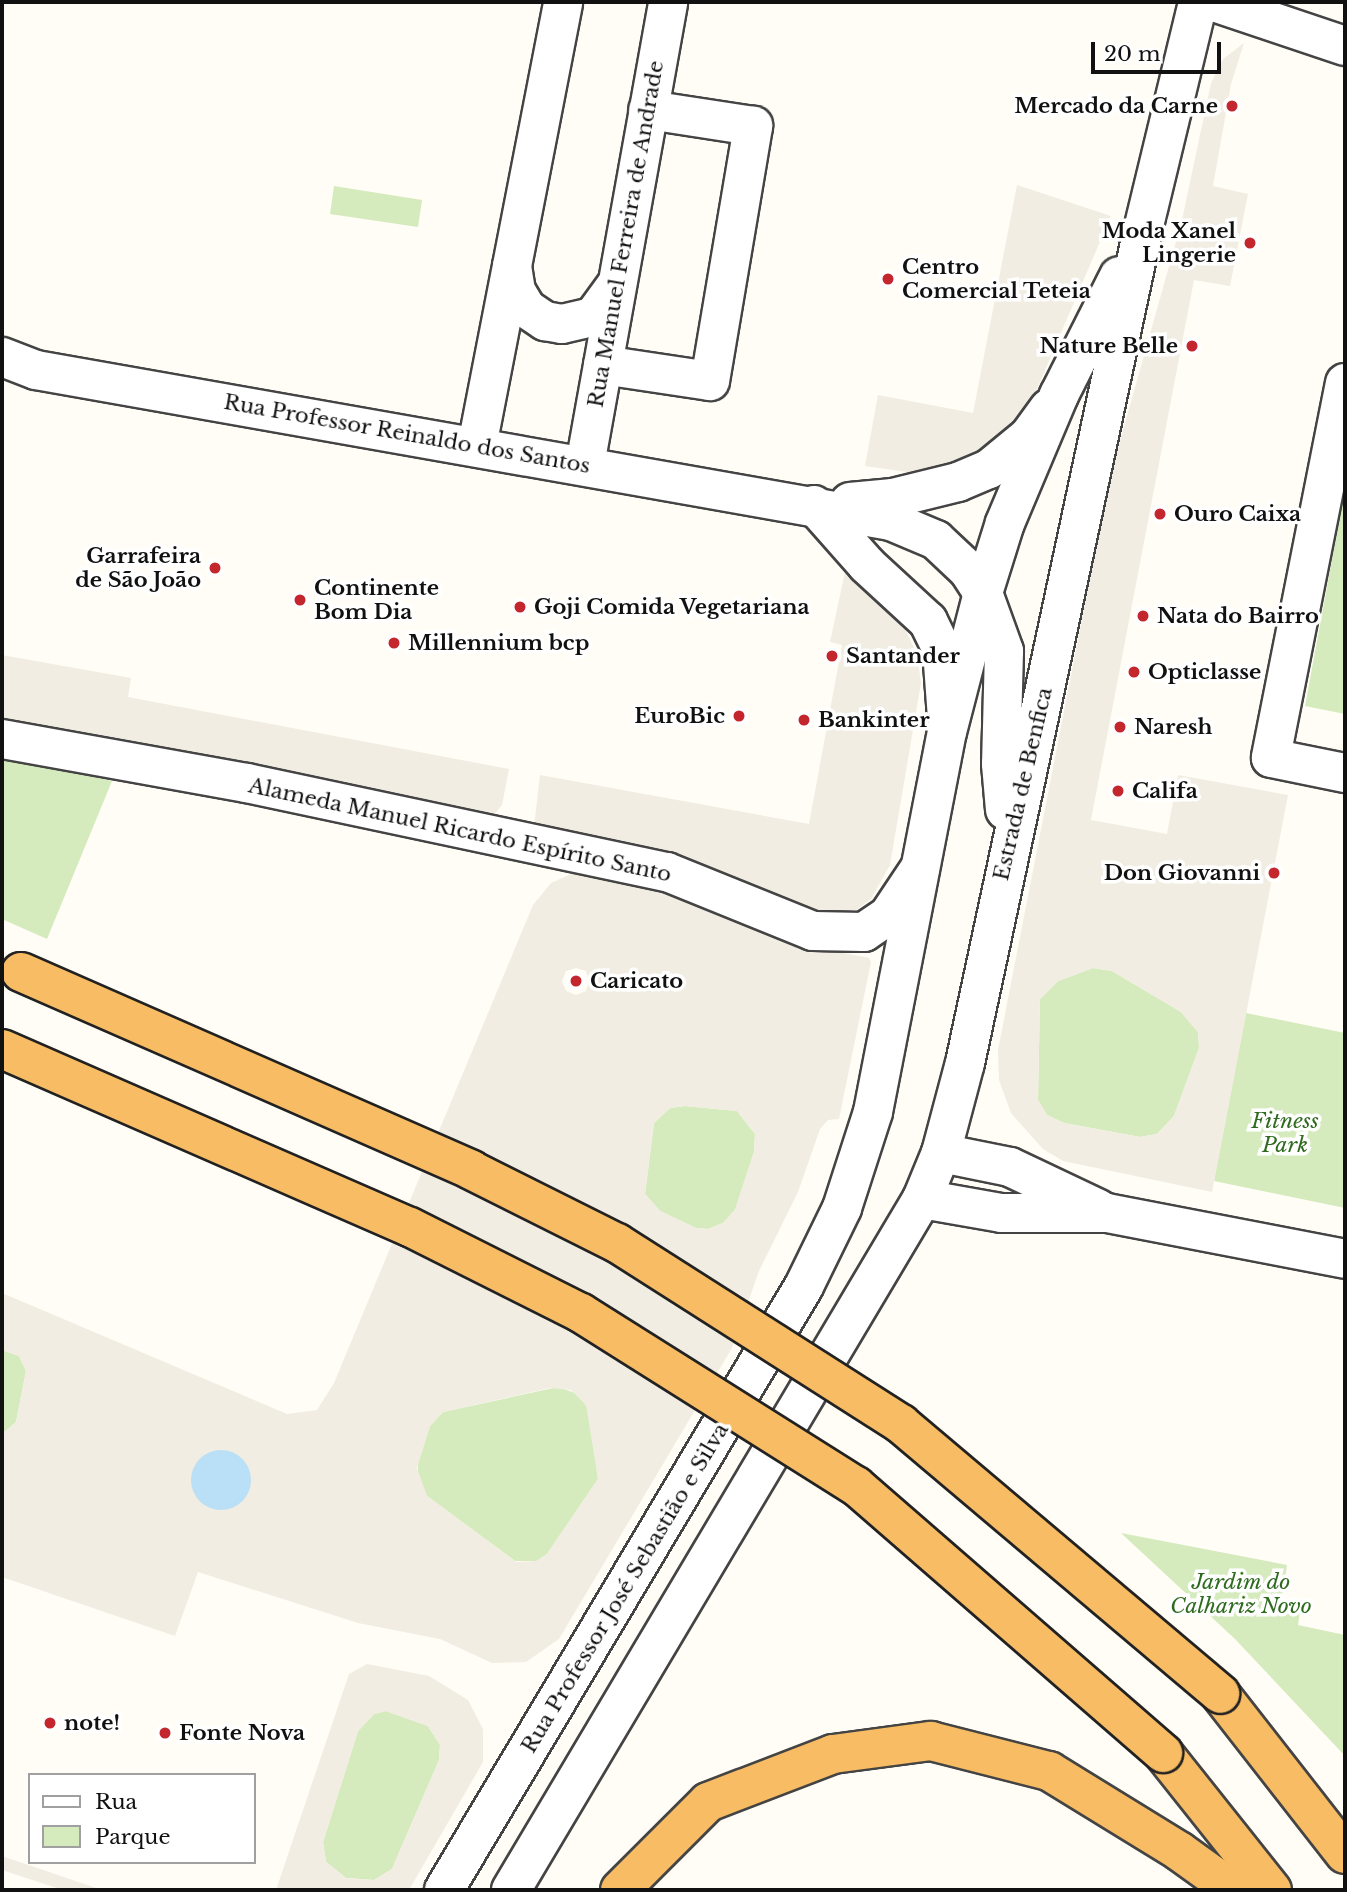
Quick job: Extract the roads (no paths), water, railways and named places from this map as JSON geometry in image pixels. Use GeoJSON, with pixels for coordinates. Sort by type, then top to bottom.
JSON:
{"type":"FeatureCollection","features":[{"type":"Feature","properties":{"kind":"highway"},"geometry":{"type":"LineString","coordinates":[[12,968],[471,1170],[617,1243],[901,1424],[1220,1694],[1345,1854]]}},
{"type":"Feature","properties":{"kind":"highway"},"geometry":{"type":"LineString","coordinates":[[2,1049],[410,1227],[580,1313],[856,1486],[1163,1753],[1272,1890]]}},
{"type":"Feature","properties":{"kind":"highway"},"geometry":{"type":"LineString","coordinates":[[620,1890],[708,1802],[833,1754],[931,1741],[1049,1771],[1179,1851],[1233,1890]]}},
{"type":"Feature","properties":{"kind":"street"},"geometry":{"type":"LineString","coordinates":[[477,446],[563,2]]}},
{"type":"Feature","properties":{"kind":"street","name":"Rua Manuel Ferreira de Andrade"},"geometry":{"type":"LineString","coordinates":[[585,466],[668,2]]}},
{"type":"Feature","properties":{"kind":"street","name":"Estrada de Benfica"},"geometry":{"type":"LineString","coordinates":[[511,1890],[922,1199],[941,1153],[965,1063],[1008,847],[1142,234],[1198,2]]}},
{"type":"Feature","properties":{"kind":"street"},"geometry":{"type":"LineString","coordinates":[[1214,2],[1345,46]]}},
{"type":"Feature","properties":{"kind":"street"},"geometry":{"type":"LineString","coordinates":[[603,365],[710,382],[753,126],[648,110]]}},
{"type":"Feature","properties":{"kind":"street","name":"Estrada de Benfica"},"geometry":{"type":"LineString","coordinates":[[804,1286],[842,1208],[873,1112],[947,732],[1005,523],[1059,395],[1142,234]]}},
{"type":"Feature","properties":{"kind":"street"},"geometry":{"type":"LineString","coordinates":[[512,266],[516,291],[527,309],[545,321],[562,324],[593,317],[616,285]]}},
{"type":"Feature","properties":{"kind":"street","name":"Rua Professor Reinaldo dos Santos"},"geometry":{"type":"LineString","coordinates":[[2,357],[36,370],[891,520],[936,540],[968,570],[984,593],[998,622],[1005,664],[1001,764],[1008,847]]}},
{"type":"Feature","properties":{"kind":"street"},"geometry":{"type":"LineString","coordinates":[[1345,383],[1271,758],[1345,773]]}},
{"type":"Feature","properties":{"kind":"street","name":"Rua Professor Reinaldo dos Santos"},"geometry":{"type":"LineString","coordinates":[[814,505],[893,498],[958,482],[989,469],[1029,436],[1059,395]]}},
{"type":"Feature","properties":{"kind":"street"},"geometry":{"type":"LineString","coordinates":[[814,505],[867,565],[928,621],[942,650],[947,732]]}},
{"type":"Feature","properties":{"kind":"street","name":"Alameda Manuel Ricardo Espírito Santo"},"geometry":{"type":"LineString","coordinates":[[2,739],[343,804],[540,849],[667,872],[813,931],[837,934],[864,932],[888,916],[921,865]]}},
{"type":"Feature","properties":{"kind":"street"},"geometry":{"type":"LineString","coordinates":[[941,1153],[1010,1167],[1107,1213]]}},
{"type":"Feature","properties":{"kind":"street"},"geometry":{"type":"LineString","coordinates":[[922,1199],[1001,1213],[1107,1213],[1345,1259]]}},
{"type":"Feature","properties":{"kind":"street","name":"Rua Professor José Sebastião e Silva"},"geometry":{"type":"LineString","coordinates":[[444,1890],[804,1286]]}},
{"type":"Feature","properties":{"kind":"water"},"geometry":{"type":"Polygon","coordinates":[[[215,1450],[227,1450],[246,1463],[251,1480],[249,1492],[238,1505],[227,1510],[215,1510],[196,1497],[191,1486],[191,1474],[204,1455],[215,1450]]]}},
{"type":"Feature","properties":{"kind":"place","name":"Mercado da Carne"},"geometry":{"type":"Point","coordinates":[1232,106]}},
{"type":"Feature","properties":{"kind":"place","name":"Moda Xanel Lingerie"},"geometry":{"type":"Point","coordinates":[1250,243]}},
{"type":"Feature","properties":{"kind":"place","name":"Centro Comercial Teteia"},"geometry":{"type":"Point","coordinates":[888,279]}},
{"type":"Feature","properties":{"kind":"place","name":"Nature Belle"},"geometry":{"type":"Point","coordinates":[1192,346]}},
{"type":"Feature","properties":{"kind":"place","name":"Ouro Caixa"},"geometry":{"type":"Point","coordinates":[1160,514]}},
{"type":"Feature","properties":{"kind":"place","name":"Garrafeira de São João"},"geometry":{"type":"Point","coordinates":[215,568]}},
{"type":"Feature","properties":{"kind":"place","name":"Continente Bom Dia"},"geometry":{"type":"Point","coordinates":[300,600]}},
{"type":"Feature","properties":{"kind":"place","name":"Goji Comida Vegetariana"},"geometry":{"type":"Point","coordinates":[520,607]}},
{"type":"Feature","properties":{"kind":"place","name":"Nata do Bairro"},"geometry":{"type":"Point","coordinates":[1143,616]}},
{"type":"Feature","properties":{"kind":"place","name":"Millennium bcp"},"geometry":{"type":"Point","coordinates":[394,643]}},
{"type":"Feature","properties":{"kind":"place","name":"Santander"},"geometry":{"type":"Point","coordinates":[832,656]}},
{"type":"Feature","properties":{"kind":"place","name":"Opticlasse"},"geometry":{"type":"Point","coordinates":[1134,672]}},
{"type":"Feature","properties":{"kind":"place","name":"EuroBic"},"geometry":{"type":"Point","coordinates":[739,716]}},
{"type":"Feature","properties":{"kind":"place","name":"Bankinter"},"geometry":{"type":"Point","coordinates":[804,720]}},
{"type":"Feature","properties":{"kind":"place","name":"Naresh"},"geometry":{"type":"Point","coordinates":[1120,727]}},
{"type":"Feature","properties":{"kind":"place","name":"Califa"},"geometry":{"type":"Point","coordinates":[1118,791]}},
{"type":"Feature","properties":{"kind":"place","name":"Don Giovanni"},"geometry":{"type":"Point","coordinates":[1274,873]}},
{"type":"Feature","properties":{"kind":"place","name":"Caricato"},"geometry":{"type":"Point","coordinates":[576,981]}},
{"type":"Feature","properties":{"kind":"place","name":"note!"},"geometry":{"type":"Point","coordinates":[50,1723]}},
{"type":"Feature","properties":{"kind":"place","name":"Fonte Nova"},"geometry":{"type":"Point","coordinates":[165,1733]}},
{"type":"Feature","properties":{"kind":"park label","name":"Fitness Park"},"geometry":{"type":"Point","coordinates":[1285,1133]}},
{"type":"Feature","properties":{"kind":"park label","name":"Jardim do Calhariz Novo"},"geometry":{"type":"Point","coordinates":[1241,1594]}}]}
